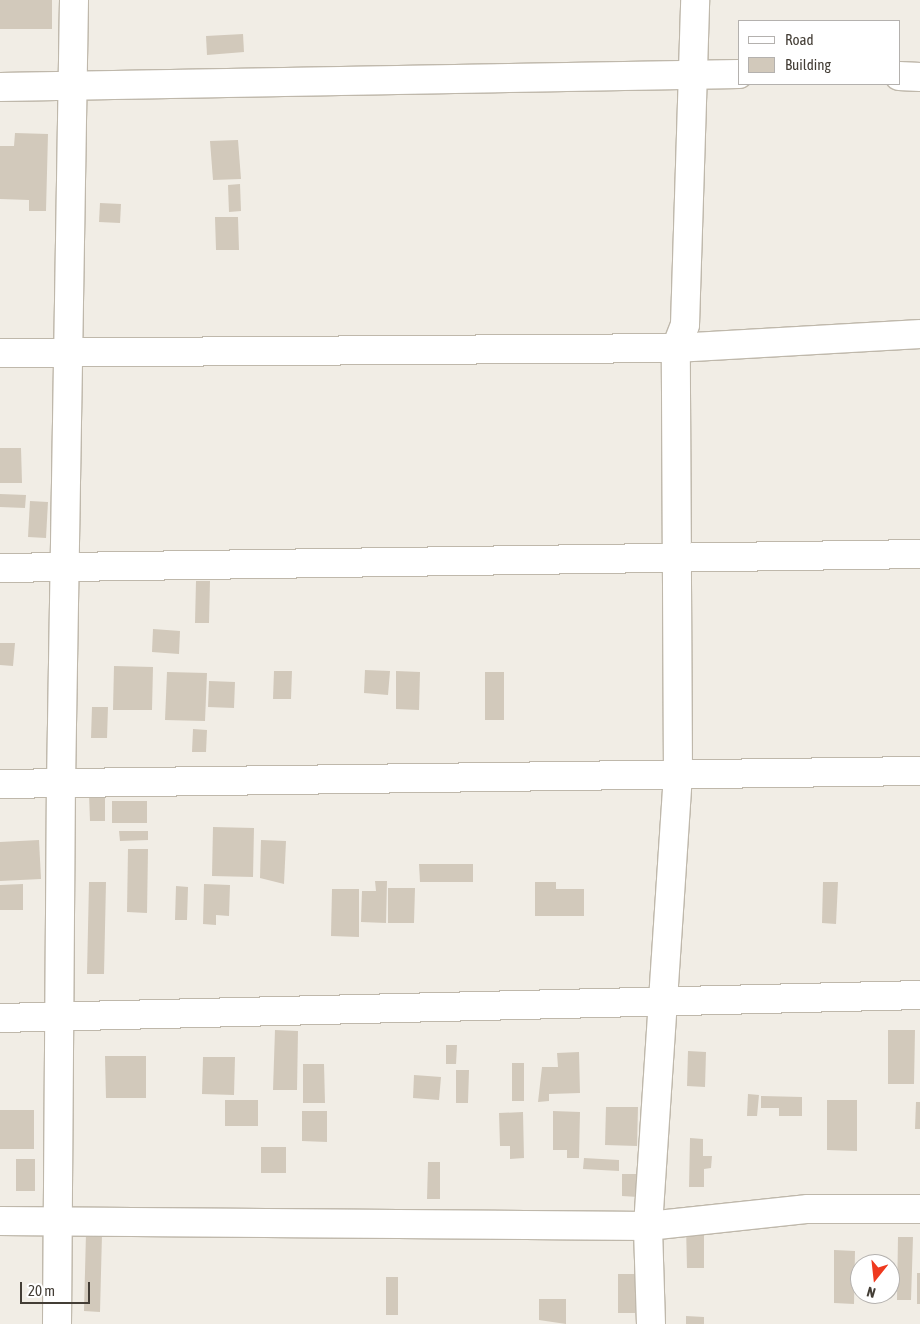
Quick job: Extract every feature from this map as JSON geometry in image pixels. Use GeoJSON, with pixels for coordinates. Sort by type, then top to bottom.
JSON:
{"type":"FeatureCollection","features":[{"type":"Feature","properties":{"kind":"street"},"geometry":{"type":"LineString","coordinates":[[56,1324],[61,784],[74,0]]}},
{"type":"Feature","properties":{"kind":"street"},"geometry":{"type":"LineString","coordinates":[[652,1324],[648,1226],[678,774],[676,348],[685,325],[695,0]]}},
{"type":"Feature","properties":{"kind":"street"},"geometry":{"type":"LineString","coordinates":[[0,87],[692,73],[738,74]]}},
{"type":"Feature","properties":{"kind":"street"},"geometry":{"type":"LineString","coordinates":[[900,76],[920,77]]}},
{"type":"Feature","properties":{"kind":"street"},"geometry":{"type":"LineString","coordinates":[[0,353],[676,348],[920,334]]}},
{"type":"Feature","properties":{"kind":"street"},"geometry":{"type":"LineString","coordinates":[[0,568],[676,556],[920,554]]}},
{"type":"Feature","properties":{"kind":"street"},"geometry":{"type":"LineString","coordinates":[[0,784],[920,771]]}},
{"type":"Feature","properties":{"kind":"street"},"geometry":{"type":"LineString","coordinates":[[0,1018],[920,995]]}},
{"type":"Feature","properties":{"kind":"street"},"geometry":{"type":"LineString","coordinates":[[0,1221],[648,1226],[808,1209],[920,1209]]}},
{"type":"Feature","properties":{"kind":"building"},"geometry":{"type":"Polygon","coordinates":[[[0,0],[52,0],[52,29],[0,29],[0,0]]]}},
{"type":"Feature","properties":{"kind":"building"},"geometry":{"type":"Polygon","coordinates":[[[243,34],[244,52],[207,55],[206,36],[243,34]]]}},
{"type":"Feature","properties":{"kind":"building"},"geometry":{"type":"Polygon","coordinates":[[[15,133],[48,134],[46,211],[29,211],[29,200],[0,199],[0,146],[14,146],[15,133]]]}},
{"type":"Feature","properties":{"kind":"building"},"geometry":{"type":"Polygon","coordinates":[[[238,140],[241,179],[213,180],[210,141],[238,140]]]}},
{"type":"Feature","properties":{"kind":"building"},"geometry":{"type":"Polygon","coordinates":[[[240,184],[241,211],[229,212],[228,185],[240,184]]]}},
{"type":"Feature","properties":{"kind":"building"},"geometry":{"type":"Polygon","coordinates":[[[100,203],[121,204],[120,223],[99,222],[100,203]]]}},
{"type":"Feature","properties":{"kind":"building"},"geometry":{"type":"Polygon","coordinates":[[[215,217],[238,217],[239,250],[216,250],[215,217]]]}},
{"type":"Feature","properties":{"kind":"building"},"geometry":{"type":"Polygon","coordinates":[[[0,448],[21,448],[22,483],[0,483],[0,448]]]}},
{"type":"Feature","properties":{"kind":"building"},"geometry":{"type":"Polygon","coordinates":[[[0,494],[26,495],[25,508],[0,507],[0,494]]]}},
{"type":"Feature","properties":{"kind":"building"},"geometry":{"type":"Polygon","coordinates":[[[30,501],[48,502],[46,538],[28,537],[30,501]]]}},
{"type":"Feature","properties":{"kind":"building"},"geometry":{"type":"Polygon","coordinates":[[[196,581],[210,581],[209,623],[195,623],[196,581]]]}},
{"type":"Feature","properties":{"kind":"building"},"geometry":{"type":"Polygon","coordinates":[[[153,629],[180,631],[179,654],[152,652],[153,629]]]}},
{"type":"Feature","properties":{"kind":"building"},"geometry":{"type":"Polygon","coordinates":[[[0,643],[15,643],[13,666],[0,665],[0,643]]]}},
{"type":"Feature","properties":{"kind":"building"},"geometry":{"type":"Polygon","coordinates":[[[114,666],[153,667],[152,710],[113,710],[114,666]]]}},
{"type":"Feature","properties":{"kind":"building"},"geometry":{"type":"Polygon","coordinates":[[[365,670],[390,671],[388,695],[364,693],[365,670]]]}},
{"type":"Feature","properties":{"kind":"building"},"geometry":{"type":"Polygon","coordinates":[[[274,671],[292,671],[291,699],[273,699],[274,671]]]}},
{"type":"Feature","properties":{"kind":"building"},"geometry":{"type":"Polygon","coordinates":[[[396,671],[420,672],[419,710],[396,709],[396,671]]]}},
{"type":"Feature","properties":{"kind":"building"},"geometry":{"type":"Polygon","coordinates":[[[167,672],[207,673],[205,721],[165,720],[167,672]]]}},
{"type":"Feature","properties":{"kind":"building"},"geometry":{"type":"Polygon","coordinates":[[[485,672],[504,672],[504,720],[485,720],[485,672]]]}},
{"type":"Feature","properties":{"kind":"building"},"geometry":{"type":"Polygon","coordinates":[[[209,681],[235,682],[234,708],[208,707],[209,681]]]}},
{"type":"Feature","properties":{"kind":"building"},"geometry":{"type":"Polygon","coordinates":[[[92,707],[108,707],[107,738],[91,738],[92,707]]]}},
{"type":"Feature","properties":{"kind":"building"},"geometry":{"type":"Polygon","coordinates":[[[193,729],[207,730],[206,752],[192,752],[193,729]]]}},
{"type":"Feature","properties":{"kind":"building"},"geometry":{"type":"Polygon","coordinates":[[[89,794],[105,794],[105,821],[90,821],[89,794]]]}},
{"type":"Feature","properties":{"kind":"building"},"geometry":{"type":"Polygon","coordinates":[[[112,801],[147,801],[147,823],[112,823],[112,801]]]}},
{"type":"Feature","properties":{"kind":"building"},"geometry":{"type":"Polygon","coordinates":[[[213,827],[254,828],[253,877],[212,876],[213,827]]]}},
{"type":"Feature","properties":{"kind":"building"},"geometry":{"type":"Polygon","coordinates":[[[119,831],[148,831],[148,840],[120,841],[119,831]]]}},
{"type":"Feature","properties":{"kind":"building"},"geometry":{"type":"Polygon","coordinates":[[[39,840],[41,879],[0,881],[0,842],[39,840]]]}},
{"type":"Feature","properties":{"kind":"building"},"geometry":{"type":"Polygon","coordinates":[[[261,840],[286,841],[284,884],[260,878],[261,840]]]}},
{"type":"Feature","properties":{"kind":"building"},"geometry":{"type":"Polygon","coordinates":[[[128,849],[148,849],[147,913],[127,912],[128,849]]]}},
{"type":"Feature","properties":{"kind":"building"},"geometry":{"type":"Polygon","coordinates":[[[419,864],[473,864],[473,882],[420,882],[419,864]]]}},
{"type":"Feature","properties":{"kind":"building"},"geometry":{"type":"Polygon","coordinates":[[[375,881],[387,881],[386,923],[361,922],[362,891],[376,891],[375,881]]]}},
{"type":"Feature","properties":{"kind":"building"},"geometry":{"type":"Polygon","coordinates":[[[89,882],[106,882],[104,974],[87,974],[89,882]]]}},
{"type":"Feature","properties":{"kind":"building"},"geometry":{"type":"Polygon","coordinates":[[[535,882],[556,882],[556,889],[584,889],[584,916],[535,916],[535,882]]]}},
{"type":"Feature","properties":{"kind":"building"},"geometry":{"type":"Polygon","coordinates":[[[823,882],[838,882],[836,924],[822,923],[823,882]]]}},
{"type":"Feature","properties":{"kind":"building"},"geometry":{"type":"Polygon","coordinates":[[[23,884],[23,910],[0,910],[0,885],[23,884]]]}},
{"type":"Feature","properties":{"kind":"building"},"geometry":{"type":"Polygon","coordinates":[[[204,884],[230,885],[229,916],[216,915],[216,925],[203,924],[204,884]]]}},
{"type":"Feature","properties":{"kind":"building"},"geometry":{"type":"Polygon","coordinates":[[[176,886],[188,887],[187,920],[175,920],[176,886]]]}},
{"type":"Feature","properties":{"kind":"building"},"geometry":{"type":"Polygon","coordinates":[[[388,888],[415,888],[414,923],[388,923],[388,888]]]}},
{"type":"Feature","properties":{"kind":"building"},"geometry":{"type":"Polygon","coordinates":[[[332,889],[359,889],[359,937],[331,936],[332,889]]]}},
{"type":"Feature","properties":{"kind":"building"},"geometry":{"type":"Polygon","coordinates":[[[275,1030],[298,1031],[297,1090],[273,1090],[275,1030]]]}},
{"type":"Feature","properties":{"kind":"building"},"geometry":{"type":"Polygon","coordinates":[[[888,1030],[915,1030],[914,1084],[888,1084],[888,1030]]]}},
{"type":"Feature","properties":{"kind":"building"},"geometry":{"type":"Polygon","coordinates":[[[446,1045],[457,1045],[456,1064],[446,1064],[446,1045]]]}},
{"type":"Feature","properties":{"kind":"building"},"geometry":{"type":"Polygon","coordinates":[[[688,1051],[706,1052],[705,1087],[687,1086],[688,1051]]]}},
{"type":"Feature","properties":{"kind":"building"},"geometry":{"type":"Polygon","coordinates":[[[579,1052],[580,1093],[549,1094],[549,1101],[538,1102],[542,1067],[558,1067],[557,1053],[579,1052]]]}},
{"type":"Feature","properties":{"kind":"building"},"geometry":{"type":"Polygon","coordinates":[[[105,1056],[146,1056],[146,1098],[106,1098],[105,1056]]]}},
{"type":"Feature","properties":{"kind":"building"},"geometry":{"type":"Polygon","coordinates":[[[203,1057],[235,1057],[234,1095],[202,1094],[203,1057]]]}},
{"type":"Feature","properties":{"kind":"building"},"geometry":{"type":"Polygon","coordinates":[[[512,1063],[524,1063],[524,1101],[512,1101],[512,1063]]]}},
{"type":"Feature","properties":{"kind":"building"},"geometry":{"type":"Polygon","coordinates":[[[303,1064],[324,1064],[325,1103],[303,1103],[303,1064]]]}},
{"type":"Feature","properties":{"kind":"building"},"geometry":{"type":"Polygon","coordinates":[[[456,1070],[469,1070],[468,1103],[456,1103],[456,1070]]]}},
{"type":"Feature","properties":{"kind":"building"},"geometry":{"type":"Polygon","coordinates":[[[414,1075],[441,1077],[439,1100],[413,1098],[414,1075]]]}},
{"type":"Feature","properties":{"kind":"building"},"geometry":{"type":"Polygon","coordinates":[[[748,1094],[759,1095],[757,1116],[747,1116],[748,1094]]]}},
{"type":"Feature","properties":{"kind":"building"},"geometry":{"type":"Polygon","coordinates":[[[761,1096],[802,1097],[802,1116],[779,1116],[779,1108],[761,1108],[761,1096]]]}},
{"type":"Feature","properties":{"kind":"building"},"geometry":{"type":"Polygon","coordinates":[[[225,1100],[258,1100],[258,1126],[225,1126],[225,1100]]]}},
{"type":"Feature","properties":{"kind":"building"},"geometry":{"type":"Polygon","coordinates":[[[827,1100],[857,1100],[857,1151],[827,1150],[827,1100]]]}},
{"type":"Feature","properties":{"kind":"building"},"geometry":{"type":"Polygon","coordinates":[[[916,1102],[920,1102],[920,1129],[915,1129],[916,1102]]]}},
{"type":"Feature","properties":{"kind":"building"},"geometry":{"type":"Polygon","coordinates":[[[606,1107],[638,1107],[637,1146],[605,1145],[606,1107]]]}},
{"type":"Feature","properties":{"kind":"building"},"geometry":{"type":"Polygon","coordinates":[[[0,1110],[34,1110],[34,1149],[0,1149],[0,1110]]]}},
{"type":"Feature","properties":{"kind":"building"},"geometry":{"type":"Polygon","coordinates":[[[302,1111],[327,1111],[327,1142],[302,1141],[302,1111]]]}},
{"type":"Feature","properties":{"kind":"building"},"geometry":{"type":"Polygon","coordinates":[[[553,1111],[580,1112],[579,1158],[567,1158],[567,1150],[553,1150],[553,1111]]]}},
{"type":"Feature","properties":{"kind":"building"},"geometry":{"type":"Polygon","coordinates":[[[523,1112],[524,1158],[510,1159],[510,1146],[500,1146],[499,1113],[523,1112]]]}},
{"type":"Feature","properties":{"kind":"building"},"geometry":{"type":"Polygon","coordinates":[[[690,1138],[703,1139],[703,1156],[712,1156],[711,1168],[704,1169],[704,1187],[689,1187],[690,1138]]]}},
{"type":"Feature","properties":{"kind":"building"},"geometry":{"type":"Polygon","coordinates":[[[261,1147],[286,1147],[286,1173],[261,1173],[261,1147]]]}},
{"type":"Feature","properties":{"kind":"building"},"geometry":{"type":"Polygon","coordinates":[[[584,1158],[619,1160],[619,1171],[583,1169],[584,1158]]]}},
{"type":"Feature","properties":{"kind":"building"},"geometry":{"type":"Polygon","coordinates":[[[16,1159],[35,1159],[35,1191],[16,1191],[16,1159]]]}},
{"type":"Feature","properties":{"kind":"building"},"geometry":{"type":"Polygon","coordinates":[[[428,1162],[440,1162],[440,1199],[427,1199],[428,1162]]]}},
{"type":"Feature","properties":{"kind":"building"},"geometry":{"type":"Polygon","coordinates":[[[622,1174],[637,1174],[638,1197],[622,1196],[622,1174]]]}},
{"type":"Feature","properties":{"kind":"building"},"geometry":{"type":"Polygon","coordinates":[[[686,1226],[704,1226],[704,1268],[687,1268],[686,1226]]]}},
{"type":"Feature","properties":{"kind":"building"},"geometry":{"type":"Polygon","coordinates":[[[86,1233],[102,1234],[100,1312],[84,1311],[86,1233]]]}},
{"type":"Feature","properties":{"kind":"building"},"geometry":{"type":"Polygon","coordinates":[[[898,1237],[913,1237],[911,1300],[900,1300],[900,1254],[898,1254],[898,1237]]]}},
{"type":"Feature","properties":{"kind":"building"},"geometry":{"type":"Polygon","coordinates":[[[834,1250],[855,1251],[855,1254],[850,1254],[850,1304],[834,1303],[834,1250]]]}},
{"type":"Feature","properties":{"kind":"building"},"geometry":{"type":"Polygon","coordinates":[[[917,1273],[920,1273],[920,1304],[917,1304],[917,1273]]]}},
{"type":"Feature","properties":{"kind":"building"},"geometry":{"type":"Polygon","coordinates":[[[618,1274],[635,1274],[635,1313],[618,1313],[618,1274]]]}},
{"type":"Feature","properties":{"kind":"building"},"geometry":{"type":"Polygon","coordinates":[[[386,1277],[398,1277],[398,1315],[386,1315],[386,1277]]]}},
{"type":"Feature","properties":{"kind":"building"},"geometry":{"type":"Polygon","coordinates":[[[539,1299],[566,1299],[566,1324],[539,1320],[539,1299]]]}},
{"type":"Feature","properties":{"kind":"building"},"geometry":{"type":"Polygon","coordinates":[[[686,1316],[704,1317],[704,1324],[686,1324],[686,1316]]]}}]}
